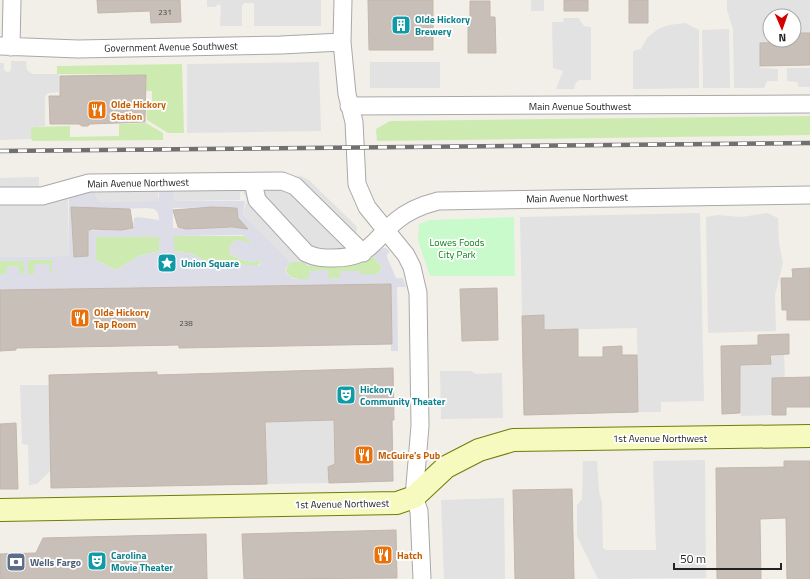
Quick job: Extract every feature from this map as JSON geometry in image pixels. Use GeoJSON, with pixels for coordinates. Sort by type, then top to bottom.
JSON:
{"type":"FeatureCollection","features":[{"type":"Feature","properties":{"kind":"street"},"geometry":{"type":"LineString","coordinates":[[6,46],[12,0]]}},
{"type":"Feature","properties":{"kind":"street"},"geometry":{"type":"LineString","coordinates":[[343,0],[342,42],[349,106],[354,122],[357,184],[367,207],[406,255],[412,267],[418,293],[420,426],[414,497],[419,511],[422,579]]}},
{"type":"Feature","properties":{"kind":"street","name":"Government Avenue Southwest"},"geometry":{"type":"LineString","coordinates":[[6,46],[86,48],[281,45],[342,42]]}},
{"type":"Feature","properties":{"kind":"street","name":"Main Avenue Southwest"},"geometry":{"type":"LineString","coordinates":[[349,106],[810,104]]}},
{"type":"Feature","properties":{"kind":"street","name":"Main Avenue Northwest"},"geometry":{"type":"LineString","coordinates":[[0,196],[42,196],[89,183],[282,181],[290,183],[363,253]]}},
{"type":"Feature","properties":{"kind":"street","name":"Main Avenue Northwest"},"geometry":{"type":"LineString","coordinates":[[253,182],[257,200],[306,253],[315,258],[347,258],[363,253],[396,221],[421,206],[438,201],[810,195]]}},
{"type":"Feature","properties":{"kind":"street","name":"1st Avenue Northwest"},"geometry":{"type":"LineString","coordinates":[[0,510],[397,503],[414,497],[446,467],[479,450],[513,440],[810,436]]}},
{"type":"Feature","properties":{"kind":"green space"},"geometry":{"type":"Polygon","coordinates":[[[182,64],[184,133],[168,133],[147,120],[146,101],[152,101],[152,91],[146,91],[145,75],[57,74],[57,66],[182,64]]]}},
{"type":"Feature","properties":{"kind":"green space"},"geometry":{"type":"Polygon","coordinates":[[[810,116],[810,135],[377,141],[376,129],[390,121],[810,116]]]}},
{"type":"Feature","properties":{"kind":"green space"},"geometry":{"type":"Polygon","coordinates":[[[146,123],[163,133],[163,140],[33,141],[31,139],[31,129],[34,127],[70,126],[70,137],[119,136],[119,124],[146,123]]]}},
{"type":"Feature","properties":{"kind":"green space","name":"Lowes Foods City Park"},"geometry":{"type":"Polygon","coordinates":[[[514,217],[515,276],[430,276],[418,240],[419,224],[430,220],[514,217]]]}},
{"type":"Feature","properties":{"kind":"green space"},"geometry":{"type":"Polygon","coordinates":[[[174,236],[244,236],[253,244],[236,240],[229,247],[230,254],[236,258],[252,261],[258,260],[261,263],[251,266],[233,262],[219,269],[193,254],[174,251],[174,236]]]}},
{"type":"Feature","properties":{"kind":"green space"},"geometry":{"type":"Polygon","coordinates":[[[96,237],[159,237],[159,251],[139,256],[116,270],[96,260],[96,237]]]}},
{"type":"Feature","properties":{"kind":"green space"},"geometry":{"type":"Polygon","coordinates":[[[372,256],[382,267],[378,274],[360,274],[360,271],[340,271],[340,278],[328,279],[328,271],[309,271],[309,279],[299,279],[293,278],[286,271],[291,262],[304,262],[308,266],[341,266],[357,263],[372,256]]]}},
{"type":"Feature","properties":{"kind":"green space"},"geometry":{"type":"Polygon","coordinates":[[[24,260],[24,274],[19,274],[18,266],[6,267],[6,274],[0,274],[0,261],[24,260]]]}},
{"type":"Feature","properties":{"kind":"green space"},"geometry":{"type":"Polygon","coordinates":[[[27,260],[52,260],[52,273],[50,273],[50,264],[34,264],[34,274],[28,274],[27,260]]]}},
{"type":"Feature","properties":{"kind":"shaded area"},"geometry":{"type":"Polygon","coordinates":[[[207,0],[321,0],[321,26],[254,26],[254,3],[244,3],[242,6],[242,26],[220,26],[221,6],[218,4],[215,7],[207,7],[207,0]]]}},
{"type":"Feature","properties":{"kind":"shaded area"},"geometry":{"type":"Polygon","coordinates":[[[531,0],[544,0],[544,11],[531,11],[531,0]]]}},
{"type":"Feature","properties":{"kind":"shaded area"},"geometry":{"type":"Polygon","coordinates":[[[727,0],[810,0],[810,33],[802,33],[802,8],[762,8],[760,68],[778,69],[778,81],[767,81],[764,88],[734,88],[733,29],[727,10],[727,0]]]}},
{"type":"Feature","properties":{"kind":"shaded area"},"geometry":{"type":"Polygon","coordinates":[[[564,18],[578,18],[584,26],[591,27],[591,80],[579,80],[575,84],[574,89],[556,89],[563,71],[553,68],[552,22],[563,22],[564,18]]]}},
{"type":"Feature","properties":{"kind":"shaded area"},"geometry":{"type":"Polygon","coordinates":[[[685,23],[699,30],[699,88],[633,89],[633,51],[641,49],[647,38],[658,29],[669,25],[685,23]]]}},
{"type":"Feature","properties":{"kind":"shaded area"},"geometry":{"type":"Polygon","coordinates":[[[729,29],[730,88],[703,88],[702,30],[729,29]]]}},
{"type":"Feature","properties":{"kind":"shaded area"},"geometry":{"type":"Polygon","coordinates":[[[11,61],[26,61],[27,70],[32,74],[59,74],[59,92],[48,93],[45,96],[45,126],[34,127],[31,129],[31,139],[0,140],[0,63],[4,63],[4,70],[8,73],[11,70],[11,61]]]}},
{"type":"Feature","properties":{"kind":"shaded area"},"geometry":{"type":"Polygon","coordinates":[[[319,62],[321,131],[187,133],[187,64],[319,62]]]}},
{"type":"Feature","properties":{"kind":"shaded area"},"geometry":{"type":"Polygon","coordinates":[[[370,62],[440,62],[440,88],[370,88],[370,62]]]}},
{"type":"Feature","properties":{"kind":"shaded area"},"geometry":{"type":"Polygon","coordinates":[[[787,68],[810,68],[810,87],[799,87],[797,82],[787,81],[787,68]]]}},
{"type":"Feature","properties":{"kind":"shaded area"},"geometry":{"type":"Polygon","coordinates":[[[290,175],[291,179],[296,182],[298,175],[309,180],[357,227],[356,235],[372,256],[364,262],[355,265],[307,266],[304,262],[291,262],[243,214],[246,197],[242,191],[240,193],[240,200],[174,201],[158,193],[158,201],[97,202],[96,191],[68,198],[69,256],[0,257],[0,178],[39,177],[39,186],[43,188],[74,177],[290,175]]]}},
{"type":"Feature","properties":{"kind":"shaded area"},"geometry":{"type":"Polygon","coordinates":[[[95,190],[98,202],[158,201],[160,190],[173,190],[174,201],[245,201],[243,214],[291,262],[285,269],[287,274],[293,279],[309,279],[309,271],[328,270],[329,279],[340,278],[340,271],[360,271],[360,274],[378,274],[382,267],[372,256],[383,248],[386,248],[390,252],[387,254],[387,257],[396,278],[403,278],[406,287],[397,287],[398,351],[391,351],[390,284],[179,287],[179,299],[161,287],[0,290],[0,274],[6,274],[6,267],[19,266],[19,274],[24,273],[23,261],[0,261],[0,257],[69,256],[69,196],[95,190]],[[71,207],[72,231],[133,229],[134,218],[138,217],[159,220],[158,213],[154,209],[147,208],[116,209],[71,207]],[[237,207],[173,208],[173,228],[238,228],[244,225],[238,218],[237,207]],[[243,235],[174,236],[174,251],[193,254],[219,269],[233,262],[244,265],[259,265],[261,263],[258,260],[252,262],[243,260],[233,256],[229,252],[229,247],[237,239],[253,244],[243,235]],[[96,237],[96,260],[116,270],[139,256],[159,251],[159,237],[96,237]],[[73,239],[74,257],[88,256],[88,239],[73,239]],[[28,260],[28,274],[34,274],[34,264],[50,264],[50,273],[52,273],[52,260],[28,260]]]}},
{"type":"Feature","properties":{"kind":"shaded area"},"geometry":{"type":"Polygon","coordinates":[[[700,213],[704,401],[661,402],[661,412],[638,412],[637,328],[544,330],[544,316],[522,316],[520,217],[700,213]]]}},
{"type":"Feature","properties":{"kind":"shaded area"},"geometry":{"type":"Polygon","coordinates":[[[767,213],[778,218],[779,243],[783,263],[775,295],[776,331],[708,333],[706,217],[717,215],[742,217],[767,213]]]}},
{"type":"Feature","properties":{"kind":"shaded area"},"geometry":{"type":"Polygon","coordinates":[[[784,354],[785,382],[772,383],[772,415],[741,416],[740,364],[771,364],[770,355],[784,354]]]}},
{"type":"Feature","properties":{"kind":"shaded area"},"geometry":{"type":"Polygon","coordinates":[[[440,371],[471,371],[476,374],[502,373],[503,418],[441,419],[440,371]]]}},
{"type":"Feature","properties":{"kind":"shaded area"},"geometry":{"type":"Polygon","coordinates":[[[20,385],[49,385],[51,470],[37,484],[29,485],[28,445],[22,444],[20,385]]]}},
{"type":"Feature","properties":{"kind":"shaded area"},"geometry":{"type":"Polygon","coordinates":[[[334,420],[335,464],[328,467],[329,483],[267,484],[265,422],[334,420]]]}},
{"type":"Feature","properties":{"kind":"shaded area"},"geometry":{"type":"Polygon","coordinates":[[[705,460],[706,578],[598,579],[577,536],[577,505],[582,499],[583,461],[597,461],[599,492],[602,502],[603,548],[606,550],[656,550],[653,461],[705,460]]]}},
{"type":"Feature","properties":{"kind":"shaded area"},"geometry":{"type":"Polygon","coordinates":[[[504,498],[505,579],[444,579],[441,500],[504,498]]]}},
{"type":"Feature","properties":{"kind":"building"},"geometry":{"type":"Polygon","coordinates":[[[97,0],[180,0],[181,22],[151,23],[150,11],[98,13],[97,0]]]}},
{"type":"Feature","properties":{"kind":"building","name":"Olde Hickory Brewery"},"geometry":{"type":"Polygon","coordinates":[[[368,0],[433,0],[433,50],[369,50],[368,0]]]}},
{"type":"Feature","properties":{"kind":"building"},"geometry":{"type":"Polygon","coordinates":[[[564,0],[588,0],[588,11],[564,11],[564,0]]]}},
{"type":"Feature","properties":{"kind":"building"},"geometry":{"type":"Polygon","coordinates":[[[629,0],[648,0],[648,23],[629,23],[629,0]]]}},
{"type":"Feature","properties":{"kind":"building"},"geometry":{"type":"Polygon","coordinates":[[[470,1],[490,1],[490,17],[495,17],[496,53],[468,53],[468,17],[470,17],[470,1]]]}},
{"type":"Feature","properties":{"kind":"building"},"geometry":{"type":"Polygon","coordinates":[[[802,33],[810,33],[810,65],[760,66],[760,43],[762,43],[762,48],[802,48],[802,33]]]}},
{"type":"Feature","properties":{"kind":"building","name":"Olde Hickory Station"},"geometry":{"type":"Polygon","coordinates":[[[146,75],[145,122],[90,124],[88,126],[82,126],[79,124],[50,124],[49,96],[60,96],[60,76],[146,75]]]}},
{"type":"Feature","properties":{"kind":"building"},"geometry":{"type":"Polygon","coordinates":[[[71,207],[130,209],[133,228],[121,230],[90,229],[91,230],[88,230],[88,256],[74,257],[71,207]]]}},
{"type":"Feature","properties":{"kind":"building"},"geometry":{"type":"Polygon","coordinates":[[[212,207],[237,208],[238,218],[248,229],[232,227],[186,229],[178,227],[173,210],[212,207]]]}},
{"type":"Feature","properties":{"kind":"building"},"geometry":{"type":"Polygon","coordinates":[[[810,268],[810,320],[787,320],[787,310],[782,310],[781,278],[793,278],[792,269],[810,268]]]}},
{"type":"Feature","properties":{"kind":"building"},"geometry":{"type":"Polygon","coordinates":[[[391,284],[392,344],[179,348],[179,345],[16,348],[16,350],[0,351],[0,290],[391,284]]]}},
{"type":"Feature","properties":{"kind":"building"},"geometry":{"type":"Polygon","coordinates":[[[497,288],[498,340],[462,341],[460,289],[497,288]]]}},
{"type":"Feature","properties":{"kind":"building"},"geometry":{"type":"Polygon","coordinates":[[[544,315],[544,330],[578,329],[578,357],[603,357],[603,347],[622,346],[622,355],[637,355],[638,412],[524,415],[522,316],[544,315]]]}},
{"type":"Feature","properties":{"kind":"building"},"geometry":{"type":"Polygon","coordinates":[[[789,334],[789,354],[770,355],[771,364],[740,365],[740,413],[722,414],[721,346],[758,345],[758,335],[789,334]]]}},
{"type":"Feature","properties":{"kind":"building"},"geometry":{"type":"Polygon","coordinates":[[[393,368],[393,481],[329,483],[328,467],[335,464],[334,420],[265,422],[267,484],[51,488],[49,375],[157,372],[157,375],[393,368]]]}},
{"type":"Feature","properties":{"kind":"building"},"geometry":{"type":"Polygon","coordinates":[[[810,377],[810,407],[786,407],[786,415],[772,415],[772,378],[810,377]]]}},
{"type":"Feature","properties":{"kind":"building"},"geometry":{"type":"Polygon","coordinates":[[[16,423],[18,489],[0,489],[0,424],[16,423]]]}},
{"type":"Feature","properties":{"kind":"building"},"geometry":{"type":"Polygon","coordinates":[[[784,461],[810,461],[810,579],[787,579],[786,518],[760,519],[761,579],[717,579],[716,468],[784,467],[784,461]]]}},
{"type":"Feature","properties":{"kind":"building"},"geometry":{"type":"Polygon","coordinates":[[[572,489],[574,579],[515,579],[513,490],[572,489]]]}},
{"type":"Feature","properties":{"kind":"building"},"geometry":{"type":"Polygon","coordinates":[[[396,530],[397,578],[244,579],[242,534],[396,530]]]}},
{"type":"Feature","properties":{"kind":"building"},"geometry":{"type":"Polygon","coordinates":[[[206,534],[207,579],[0,579],[0,554],[36,553],[43,538],[206,534]]]}},
{"type":"Feature","properties":{"kind":"railway"},"geometry":{"type":"LineString","coordinates":[[0,151],[810,143]]}},
{"type":"Feature","properties":{"kind":"place","name":"Olde Hickory Brewery"},"geometry":{"type":"Point","coordinates":[401,25]}},
{"type":"Feature","properties":{"kind":"place","name":"Olde Hickory Station"},"geometry":{"type":"Point","coordinates":[97,110]}},
{"type":"Feature","properties":{"kind":"place","name":"Union Square"},"geometry":{"type":"Point","coordinates":[167,263]}},
{"type":"Feature","properties":{"kind":"place","name":"Olde Hickory Tap Room"},"geometry":{"type":"Point","coordinates":[80,318]}},
{"type":"Feature","properties":{"kind":"place","name":"Hickory Community Theater"},"geometry":{"type":"Point","coordinates":[346,395]}},
{"type":"Feature","properties":{"kind":"place","name":"McGuire's Pub"},"geometry":{"type":"Point","coordinates":[364,455]}},
{"type":"Feature","properties":{"kind":"place","name":"Hatch"},"geometry":{"type":"Point","coordinates":[383,555]}},
{"type":"Feature","properties":{"kind":"place","name":"Carolina Movie Theater"},"geometry":{"type":"Point","coordinates":[97,561]}},
{"type":"Feature","properties":{"kind":"place","name":"Wells Fargo"},"geometry":{"type":"Point","coordinates":[16,562]}}]}
